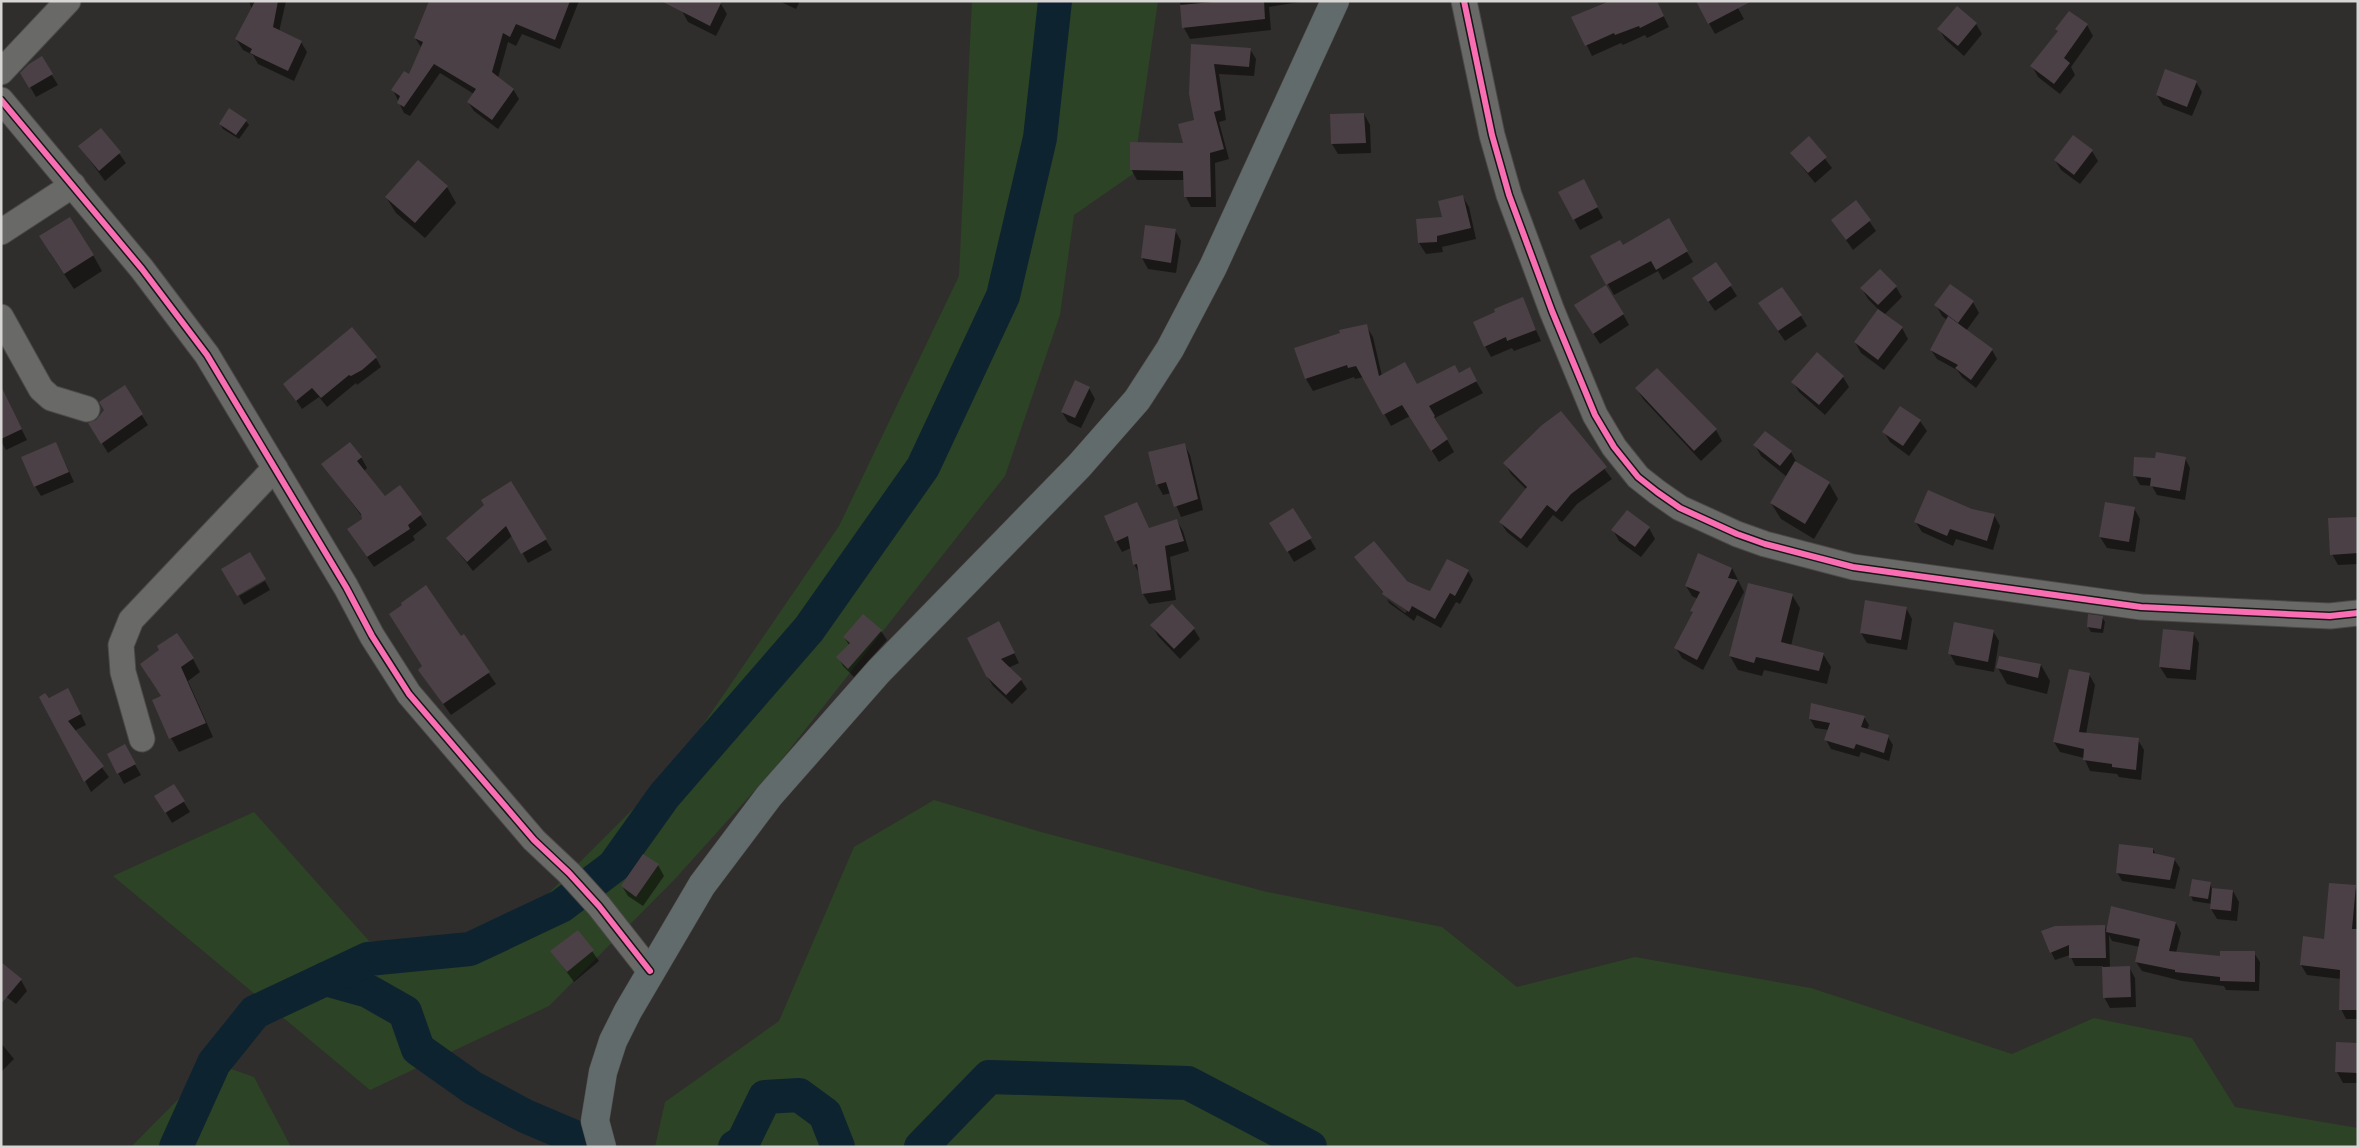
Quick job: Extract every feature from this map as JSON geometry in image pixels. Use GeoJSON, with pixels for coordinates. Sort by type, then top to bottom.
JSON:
{"type":"FeatureCollection","features":[{"type":"Feature","properties":{"kind":"main road"},"geometry":{"type":"LineString","coordinates":[[599,1134],[603,1072],[613,1041],[650,971],[702,885],[769,796],[879,671],[1080,466],[1137,400],[1170,349],[1213,267],[1335,1]]}},
{"type":"Feature","properties":{"kind":"street"},"geometry":{"type":"LineString","coordinates":[[1,72],[68,1]]}},
{"type":"Feature","properties":{"kind":"street"},"geometry":{"type":"LineString","coordinates":[[1464,1],[1492,135],[1507,186],[1552,311],[1595,415],[1614,447],[1638,477],[1680,508],[1737,534],[1765,544],[1852,567],[2141,607],[2330,616],[2358,613]]}},
{"type":"Feature","properties":{"kind":"street"},"geometry":{"type":"LineString","coordinates":[[1,100],[73,184],[207,355],[346,587],[372,636],[409,694],[534,840],[569,872],[599,906],[650,971]]}},
{"type":"Feature","properties":{"kind":"street"},"geometry":{"type":"LineString","coordinates":[[1,232],[73,184]]}},
{"type":"Feature","properties":{"kind":"street"},"geometry":{"type":"LineString","coordinates":[[1,317],[41,389],[51,398],[87,409]]}},
{"type":"Feature","properties":{"kind":"street"},"geometry":{"type":"LineString","coordinates":[[142,739],[122,672],[121,645],[131,620],[275,468]]}},
{"type":"Feature","properties":{"kind":"green space"},"geometry":{"type":"Polygon","coordinates":[[[972,1],[1158,1],[1133,174],[1074,215],[1060,315],[1005,476],[775,768],[674,880],[549,1006],[370,1090],[113,876],[254,812],[369,941],[499,943],[672,770],[839,526],[959,276],[972,1]]]}},
{"type":"Feature","properties":{"kind":"green space"},"geometry":{"type":"Polygon","coordinates":[[[934,800],[1041,832],[1267,892],[1442,927],[1517,987],[1635,957],[1811,988],[2012,1054],[2094,1018],[2192,1038],[2235,1107],[2358,1128],[2358,1147],[655,1147],[665,1102],[779,1021],[854,847],[934,800]]]}},
{"type":"Feature","properties":{"kind":"green space"},"geometry":{"type":"Polygon","coordinates":[[[214,1063],[254,1077],[291,1147],[131,1147],[214,1063]]]}},
{"type":"Feature","properties":{"kind":"building"},"geometry":{"type":"Polygon","coordinates":[[[255,1],[278,1],[273,27],[302,41],[288,71],[250,53],[252,49],[235,39],[255,1]]]}},
{"type":"Feature","properties":{"kind":"building"},"geometry":{"type":"Polygon","coordinates":[[[429,1],[570,1],[555,40],[516,24],[510,37],[503,33],[492,72],[514,89],[492,120],[467,102],[476,89],[434,64],[404,107],[397,103],[400,96],[391,90],[404,71],[409,74],[423,42],[414,38],[429,1]]]}},
{"type":"Feature","properties":{"kind":"building"},"geometry":{"type":"Polygon","coordinates":[[[661,1],[722,1],[710,26],[661,1]]]}},
{"type":"Feature","properties":{"kind":"building"},"geometry":{"type":"Polygon","coordinates":[[[1224,1],[1264,1],[1265,19],[1182,28],[1180,5],[1224,1]]]}},
{"type":"Feature","properties":{"kind":"building"},"geometry":{"type":"Polygon","coordinates":[[[1609,1],[1657,1],[1664,16],[1640,28],[1639,26],[1615,35],[1614,33],[1585,46],[1571,17],[1609,1]]]}},
{"type":"Feature","properties":{"kind":"building"},"geometry":{"type":"Polygon","coordinates":[[[1696,1],[1752,1],[1708,24],[1696,1]]]}},
{"type":"Feature","properties":{"kind":"building"},"geometry":{"type":"Polygon","coordinates":[[[1957,6],[1977,23],[1958,46],[1937,29],[1957,6]]]}},
{"type":"Feature","properties":{"kind":"building"},"geometry":{"type":"Polygon","coordinates":[[[2069,11],[2088,24],[2064,58],[2070,63],[2054,84],[2030,66],[2058,31],[2055,29],[2069,11]]]}},
{"type":"Feature","properties":{"kind":"building"},"geometry":{"type":"Polygon","coordinates":[[[1191,44],[1251,48],[1249,67],[1214,64],[1221,110],[1214,112],[1224,149],[1210,153],[1211,197],[1184,197],[1183,171],[1130,170],[1130,142],[1183,143],[1178,124],[1194,120],[1189,94],[1191,44]]]}},
{"type":"Feature","properties":{"kind":"building"},"geometry":{"type":"Polygon","coordinates":[[[42,56],[53,74],[29,88],[20,73],[29,64],[42,56]]]}},
{"type":"Feature","properties":{"kind":"building"},"geometry":{"type":"Polygon","coordinates":[[[2165,69],[2197,81],[2187,107],[2156,95],[2165,69]]]}},
{"type":"Feature","properties":{"kind":"building"},"geometry":{"type":"Polygon","coordinates":[[[229,108],[247,120],[236,135],[219,124],[229,108]]]}},
{"type":"Feature","properties":{"kind":"building"},"geometry":{"type":"Polygon","coordinates":[[[1364,113],[1366,143],[1331,144],[1330,114],[1364,113]]]}},
{"type":"Feature","properties":{"kind":"building"},"geometry":{"type":"Polygon","coordinates":[[[101,128],[121,152],[99,171],[78,146],[101,128]]]}},
{"type":"Feature","properties":{"kind":"building"},"geometry":{"type":"Polygon","coordinates":[[[2073,135],[2093,150],[2074,175],[2054,160],[2073,135]]]}},
{"type":"Feature","properties":{"kind":"building"},"geometry":{"type":"Polygon","coordinates":[[[1809,136],[1827,157],[1808,173],[1790,153],[1809,136]]]}},
{"type":"Feature","properties":{"kind":"building"},"geometry":{"type":"Polygon","coordinates":[[[418,160],[448,186],[415,223],[385,197],[418,160]]]}},
{"type":"Feature","properties":{"kind":"building"},"geometry":{"type":"Polygon","coordinates":[[[1584,179],[1598,207],[1573,220],[1558,192],[1584,179]]]}},
{"type":"Feature","properties":{"kind":"building"},"geometry":{"type":"Polygon","coordinates":[[[1463,195],[1471,228],[1437,236],[1437,242],[1418,243],[1416,219],[1442,217],[1438,201],[1463,195]]]}},
{"type":"Feature","properties":{"kind":"building"},"geometry":{"type":"Polygon","coordinates":[[[1856,200],[1871,220],[1846,240],[1831,220],[1856,200]]]}},
{"type":"Feature","properties":{"kind":"building"},"geometry":{"type":"Polygon","coordinates":[[[70,217],[94,255],[64,274],[39,236],[70,217]]]}},
{"type":"Feature","properties":{"kind":"building"},"geometry":{"type":"Polygon","coordinates":[[[1669,218],[1688,251],[1656,270],[1651,261],[1606,285],[1590,256],[1620,240],[1623,245],[1669,218]]]}},
{"type":"Feature","properties":{"kind":"building"},"geometry":{"type":"Polygon","coordinates":[[[1145,225],[1176,229],[1171,263],[1141,258],[1145,225]]]}},
{"type":"Feature","properties":{"kind":"building"},"geometry":{"type":"Polygon","coordinates":[[[1716,262],[1732,285],[1708,302],[1692,278],[1716,262]]]}},
{"type":"Feature","properties":{"kind":"building"},"geometry":{"type":"Polygon","coordinates":[[[1880,269],[1897,286],[1878,305],[1860,288],[1880,269]]]}},
{"type":"Feature","properties":{"kind":"building"},"geometry":{"type":"Polygon","coordinates":[[[1950,284],[1974,301],[1958,323],[1934,305],[1950,284]]]}},
{"type":"Feature","properties":{"kind":"building"},"geometry":{"type":"Polygon","coordinates":[[[1606,285],[1624,314],[1593,334],[1574,305],[1606,285]]]}},
{"type":"Feature","properties":{"kind":"building"},"geometry":{"type":"Polygon","coordinates":[[[1782,287],[1802,315],[1778,331],[1758,303],[1782,287]]]}},
{"type":"Feature","properties":{"kind":"building"},"geometry":{"type":"Polygon","coordinates":[[[1523,297],[1536,330],[1507,341],[1506,337],[1484,347],[1473,322],[1495,312],[1494,309],[1523,297]]]}},
{"type":"Feature","properties":{"kind":"building"},"geometry":{"type":"Polygon","coordinates":[[[1878,309],[1903,327],[1878,360],[1854,342],[1878,309]]]}},
{"type":"Feature","properties":{"kind":"building"},"geometry":{"type":"Polygon","coordinates":[[[1948,316],[1993,349],[1971,380],[1955,368],[1958,365],[1930,350],[1948,316]]]}},
{"type":"Feature","properties":{"kind":"building"},"geometry":{"type":"Polygon","coordinates":[[[1367,324],[1379,376],[1405,362],[1417,384],[1455,365],[1459,373],[1470,367],[1477,381],[1429,406],[1448,439],[1431,451],[1402,405],[1383,415],[1356,366],[1348,368],[1347,365],[1305,379],[1294,348],[1340,333],[1339,330],[1367,324]]]}},
{"type":"Feature","properties":{"kind":"building"},"geometry":{"type":"Polygon","coordinates":[[[352,327],[377,357],[362,370],[351,376],[349,375],[321,398],[312,388],[296,401],[283,384],[352,327]]]}},
{"type":"Feature","properties":{"kind":"building"},"geometry":{"type":"Polygon","coordinates":[[[1817,352],[1844,376],[1819,405],[1791,382],[1817,352]]]}},
{"type":"Feature","properties":{"kind":"building"},"geometry":{"type":"Polygon","coordinates":[[[1657,368],[1717,429],[1694,451],[1635,388],[1657,368]]]}},
{"type":"Feature","properties":{"kind":"building"},"geometry":{"type":"Polygon","coordinates":[[[1075,380],[1090,387],[1075,418],[1061,412],[1075,380]]]}},
{"type":"Feature","properties":{"kind":"building"},"geometry":{"type":"Polygon","coordinates":[[[125,385],[143,414],[101,444],[88,423],[96,420],[104,410],[99,402],[125,385]]]}},
{"type":"Feature","properties":{"kind":"building"},"geometry":{"type":"Polygon","coordinates":[[[1,386],[22,429],[1,439],[1,386]]]}},
{"type":"Feature","properties":{"kind":"building"},"geometry":{"type":"Polygon","coordinates":[[[1900,406],[1921,420],[1903,446],[1882,432],[1900,406]]]}},
{"type":"Feature","properties":{"kind":"building"},"geometry":{"type":"Polygon","coordinates":[[[1561,411],[1607,467],[1571,494],[1556,512],[1547,505],[1521,539],[1499,522],[1527,487],[1503,463],[1542,425],[1561,411]]]}},
{"type":"Feature","properties":{"kind":"building"},"geometry":{"type":"Polygon","coordinates":[[[1765,431],[1792,451],[1780,466],[1753,445],[1765,431]]]}},
{"type":"Feature","properties":{"kind":"building"},"geometry":{"type":"Polygon","coordinates":[[[56,442],[69,472],[34,487],[21,457],[56,442]]]}},
{"type":"Feature","properties":{"kind":"building"},"geometry":{"type":"Polygon","coordinates":[[[350,442],[362,457],[357,461],[385,496],[400,485],[422,514],[408,525],[410,529],[367,557],[347,529],[362,519],[361,514],[321,464],[350,442]]]}},
{"type":"Feature","properties":{"kind":"building"},"geometry":{"type":"Polygon","coordinates":[[[1185,443],[1198,499],[1174,507],[1166,482],[1156,485],[1148,452],[1185,443]]]}},
{"type":"Feature","properties":{"kind":"building"},"geometry":{"type":"Polygon","coordinates":[[[2156,452],[2186,457],[2180,491],[2150,486],[2151,478],[2133,476],[2134,457],[2155,458],[2156,452]]]}},
{"type":"Feature","properties":{"kind":"building"},"geometry":{"type":"Polygon","coordinates":[[[1795,461],[1830,482],[1805,524],[1770,503],[1795,461]]]}},
{"type":"Feature","properties":{"kind":"building"},"geometry":{"type":"Polygon","coordinates":[[[511,481],[547,539],[521,554],[506,526],[467,562],[446,538],[484,505],[481,500],[511,481]]]}},
{"type":"Feature","properties":{"kind":"building"},"geometry":{"type":"Polygon","coordinates":[[[1928,490],[1972,509],[1995,514],[1987,541],[1950,529],[1947,536],[1914,522],[1928,490]]]}},
{"type":"Feature","properties":{"kind":"building"},"geometry":{"type":"Polygon","coordinates":[[[1137,502],[1149,528],[1177,519],[1184,541],[1165,546],[1171,590],[1142,594],[1137,564],[1133,565],[1128,536],[1115,542],[1104,516],[1137,502]]]}},
{"type":"Feature","properties":{"kind":"building"},"geometry":{"type":"Polygon","coordinates":[[[2105,502],[2135,507],[2129,542],[2099,537],[2105,502]]]}},
{"type":"Feature","properties":{"kind":"building"},"geometry":{"type":"Polygon","coordinates":[[[1293,508],[1312,538],[1287,552],[1269,523],[1293,508]]]}},
{"type":"Feature","properties":{"kind":"building"},"geometry":{"type":"Polygon","coordinates":[[[1627,510],[1650,527],[1635,547],[1611,530],[1627,510]]]}},
{"type":"Feature","properties":{"kind":"building"},"geometry":{"type":"Polygon","coordinates":[[[2358,517],[2358,553],[2330,555],[2328,518],[2358,517]]]}},
{"type":"Feature","properties":{"kind":"building"},"geometry":{"type":"Polygon","coordinates":[[[1374,541],[1407,581],[1430,591],[1447,559],[1469,570],[1455,596],[1450,593],[1435,619],[1412,606],[1409,612],[1382,594],[1383,592],[1354,557],[1374,541]]]}},
{"type":"Feature","properties":{"kind":"building"},"geometry":{"type":"Polygon","coordinates":[[[250,552],[266,579],[237,596],[221,569],[250,552]]]}},
{"type":"Feature","properties":{"kind":"building"},"geometry":{"type":"Polygon","coordinates":[[[1698,553],[1732,568],[1728,578],[1738,580],[1697,660],[1674,648],[1693,612],[1690,611],[1700,592],[1685,586],[1698,553]]]}},
{"type":"Feature","properties":{"kind":"building"},"geometry":{"type":"Polygon","coordinates":[[[1748,583],[1793,594],[1781,642],[1824,653],[1819,671],[1756,657],[1754,663],[1729,656],[1748,583]]]}},
{"type":"Feature","properties":{"kind":"building"},"geometry":{"type":"Polygon","coordinates":[[[426,585],[461,636],[464,634],[490,672],[443,704],[418,670],[422,666],[389,614],[426,585]]]}},
{"type":"Feature","properties":{"kind":"building"},"geometry":{"type":"Polygon","coordinates":[[[1865,600],[1907,607],[1901,640],[1860,633],[1865,600]]]}},
{"type":"Feature","properties":{"kind":"building"},"geometry":{"type":"Polygon","coordinates":[[[1172,604],[1195,628],[1174,649],[1150,625],[1172,604]]]}},
{"type":"Feature","properties":{"kind":"building"},"geometry":{"type":"Polygon","coordinates":[[[863,614],[882,630],[848,669],[836,657],[850,643],[843,637],[863,614]]]}},
{"type":"Feature","properties":{"kind":"building"},"geometry":{"type":"Polygon","coordinates":[[[2088,614],[2103,616],[2101,629],[2087,627],[2088,614]]]}},
{"type":"Feature","properties":{"kind":"building"},"geometry":{"type":"Polygon","coordinates":[[[999,621],[1015,653],[1001,659],[1022,679],[1006,695],[986,676],[967,638],[999,621]]]}},
{"type":"Feature","properties":{"kind":"building"},"geometry":{"type":"Polygon","coordinates":[[[1954,622],[1994,630],[1988,662],[1948,654],[1954,622]]]}},
{"type":"Feature","properties":{"kind":"building"},"geometry":{"type":"Polygon","coordinates":[[[2163,629],[2194,632],[2190,670],[2159,667],[2163,629]]]}},
{"type":"Feature","properties":{"kind":"building"},"geometry":{"type":"Polygon","coordinates":[[[177,633],[194,658],[181,667],[206,723],[169,739],[152,700],[161,696],[140,664],[159,650],[157,646],[177,633]]]}},
{"type":"Feature","properties":{"kind":"building"},"geometry":{"type":"Polygon","coordinates":[[[1999,656],[2041,664],[2038,678],[1996,668],[1999,656]]]}},
{"type":"Feature","properties":{"kind":"building"},"geometry":{"type":"Polygon","coordinates":[[[2069,669],[2090,673],[2079,732],[2139,738],[2136,770],[2112,767],[2112,764],[2083,760],[2084,749],[2053,742],[2069,669]]]}},
{"type":"Feature","properties":{"kind":"building"},"geometry":{"type":"Polygon","coordinates":[[[68,688],[81,714],[68,721],[104,766],[84,782],[39,697],[45,693],[49,698],[68,688]]]}},
{"type":"Feature","properties":{"kind":"building"},"geometry":{"type":"Polygon","coordinates":[[[1811,703],[1865,716],[1861,727],[1889,735],[1884,753],[1856,744],[1854,749],[1824,740],[1830,723],[1809,719],[1811,703]]]}},
{"type":"Feature","properties":{"kind":"building"},"geometry":{"type":"Polygon","coordinates":[[[125,744],[136,764],[117,774],[107,754],[125,744]]]}},
{"type":"Feature","properties":{"kind":"building"},"geometry":{"type":"Polygon","coordinates":[[[174,784],[185,801],[165,813],[154,796],[174,784]]]}},
{"type":"Feature","properties":{"kind":"building"},"geometry":{"type":"Polygon","coordinates":[[[2119,844],[2153,848],[2153,853],[2175,858],[2170,880],[2116,873],[2119,844]]]}},
{"type":"Feature","properties":{"kind":"building"},"geometry":{"type":"Polygon","coordinates":[[[643,854],[659,864],[636,897],[621,886],[643,854]]]}},
{"type":"Feature","properties":{"kind":"building"},"geometry":{"type":"Polygon","coordinates":[[[2192,879],[2211,882],[2208,899],[2189,896],[2192,879]]]}},
{"type":"Feature","properties":{"kind":"building"},"geometry":{"type":"Polygon","coordinates":[[[2329,883],[2356,885],[2352,929],[2358,929],[2358,1010],[2339,1010],[2340,970],[2300,965],[2303,936],[2324,939],[2329,883]]]}},
{"type":"Feature","properties":{"kind":"building"},"geometry":{"type":"Polygon","coordinates":[[[2212,888],[2233,890],[2231,911],[2210,909],[2212,888]]]}},
{"type":"Feature","properties":{"kind":"building"},"geometry":{"type":"Polygon","coordinates":[[[2111,906],[2176,922],[2169,951],[2220,956],[2220,951],[2255,951],[2255,982],[2220,981],[2220,977],[2175,972],[2175,970],[2135,962],[2140,939],[2106,932],[2111,906]]]}},
{"type":"Feature","properties":{"kind":"building"},"geometry":{"type":"Polygon","coordinates":[[[2105,925],[2106,958],[2069,958],[2069,945],[2050,953],[2041,931],[2055,926],[2105,925]]]}},
{"type":"Feature","properties":{"kind":"building"},"geometry":{"type":"Polygon","coordinates":[[[578,930],[594,950],[567,972],[550,951],[578,930]]]}},
{"type":"Feature","properties":{"kind":"building"},"geometry":{"type":"Polygon","coordinates":[[[1,962],[22,979],[1,1004],[1,962]]]}},
{"type":"Feature","properties":{"kind":"building"},"geometry":{"type":"Polygon","coordinates":[[[2130,966],[2131,997],[2103,998],[2102,967],[2130,966]]]}},
{"type":"Feature","properties":{"kind":"building"},"geometry":{"type":"Polygon","coordinates":[[[2336,1042],[2358,1043],[2358,1073],[2335,1072],[2336,1042]]]}},
{"type":"Feature","properties":{"kind":"waterway"},"geometry":{"type":"LineString","coordinates":[[176,1147],[214,1063],[255,1012],[368,959],[470,949],[561,906],[614,866],[664,796],[809,629],[923,467],[1003,296],[1040,138],[1055,1]]}},
{"type":"Feature","properties":{"kind":"waterway"},"geometry":{"type":"LineString","coordinates":[[325,979],[368,991],[405,1012],[418,1049],[473,1088],[525,1116],[598,1147]]}},
{"type":"Feature","properties":{"kind":"waterway"},"geometry":{"type":"LineString","coordinates":[[921,1147],[989,1077],[1188,1083],[1310,1147]]}},
{"type":"Feature","properties":{"kind":"waterway"},"geometry":{"type":"LineString","coordinates":[[735,1147],[743,1142],[765,1097],[799,1095],[825,1114],[838,1147]]}},
{"type":"Feature","properties":{"kind":"cycle path"},"geometry":{"type":"LineString","coordinates":[[1464,1],[1492,135],[1509,195],[1552,311],[1595,415],[1614,447],[1638,477],[1680,508],[1737,534],[1765,544],[1853,567],[2141,607],[2330,616],[2358,613]]}},
{"type":"Feature","properties":{"kind":"cycle path"},"geometry":{"type":"LineString","coordinates":[[1,100],[142,269],[207,355],[346,587],[372,636],[409,694],[534,840],[569,873],[599,906],[650,971]]}}]}
